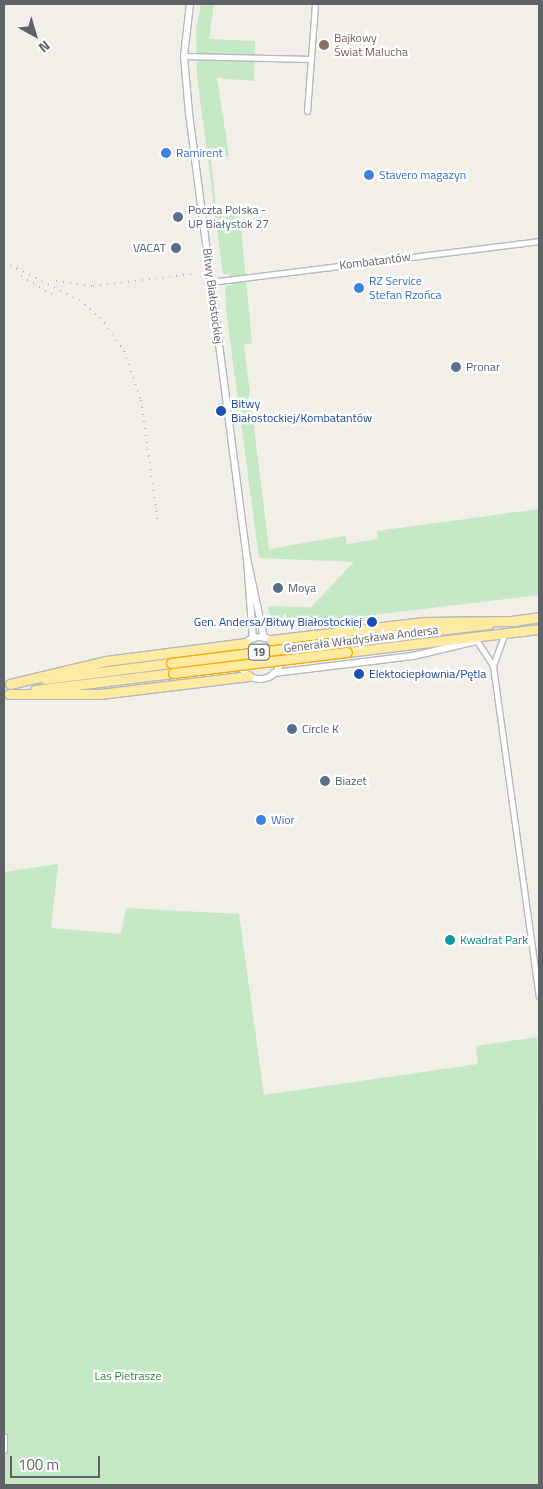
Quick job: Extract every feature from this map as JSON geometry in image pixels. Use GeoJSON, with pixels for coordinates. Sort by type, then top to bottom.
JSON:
{"type":"FeatureCollection","features":[{"type":"Feature","properties":{"kind":"highway","name":"Generała Władysława Andersa"},"geometry":{"type":"LineString","coordinates":[[6,689],[171,663],[539,617]]}},
{"type":"Feature","properties":{"kind":"highway"},"geometry":{"type":"LineString","coordinates":[[267,639],[424,622],[516,621]]}},
{"type":"Feature","properties":{"kind":"highway","name":"Generała Władysława Andersa"},"geometry":{"type":"LineString","coordinates":[[6,689],[173,673],[539,629]]}},
{"type":"Feature","properties":{"kind":"highway"},"geometry":{"type":"LineString","coordinates":[[477,641],[502,638],[514,633]]}},
{"type":"Feature","properties":{"kind":"highway"},"geometry":{"type":"LineString","coordinates":[[6,689],[106,661],[250,641]]}},
{"type":"Feature","properties":{"kind":"highway"},"geometry":{"type":"LineString","coordinates":[[6,689],[100,694],[249,676]]}},
{"type":"Feature","properties":{"kind":"street","name":"Bitwy Białostockiej"},"geometry":{"type":"LineString","coordinates":[[190,4],[184,56],[211,282],[247,558],[267,639]]}},
{"type":"Feature","properties":{"kind":"street"},"geometry":{"type":"LineString","coordinates":[[307,111],[315,4]]}},
{"type":"Feature","properties":{"kind":"street"},"geometry":{"type":"LineString","coordinates":[[184,56],[311,59]]}},
{"type":"Feature","properties":{"kind":"street","name":"Kombatantów"},"geometry":{"type":"LineString","coordinates":[[211,282],[539,240]]}},
{"type":"Feature","properties":{"kind":"street","name":"Bitwy Białostockiej"},"geometry":{"type":"LineString","coordinates":[[247,558],[244,572],[250,641]]}},
{"type":"Feature","properties":{"kind":"street"},"geometry":{"type":"LineString","coordinates":[[493,666],[502,638]]}},
{"type":"Feature","properties":{"kind":"street"},"geometry":{"type":"LineString","coordinates":[[274,674],[281,656],[267,639],[250,641],[239,657],[249,676],[262,679],[274,674],[413,656],[477,641],[493,666],[539,996]]}},
{"type":"Feature","properties":{"kind":"street"},"geometry":{"type":"LineString","coordinates":[[4,1436],[4,1450]]}},
{"type":"Feature","properties":{"kind":"green space"},"geometry":{"type":"Polygon","coordinates":[[[201,4],[214,4],[209,39],[255,41],[254,81],[217,78],[229,156],[211,159],[216,210],[239,207],[252,343],[244,345],[269,549],[345,536],[347,544],[378,539],[377,531],[539,509],[539,595],[298,624],[271,616],[267,606],[311,607],[354,562],[259,558],[226,310],[225,286],[232,285],[229,274],[223,274],[197,76],[196,28],[201,4]]]}},
{"type":"Feature","properties":{"kind":"green space","name":"Las Pietrasze"},"geometry":{"type":"Polygon","coordinates":[[[58,864],[51,928],[121,934],[126,908],[239,914],[264,1095],[478,1064],[476,1046],[537,1037],[539,1485],[4,1485],[4,872],[58,864]]]}},
{"type":"Feature","properties":{"kind":"railway"},"geometry":{"type":"LineString","coordinates":[[4,262],[79,300],[100,317],[124,351],[141,400],[158,524]]}},
{"type":"Feature","properties":{"kind":"railway"},"geometry":{"type":"LineString","coordinates":[[56,281],[93,286],[192,274]]}},
{"type":"Feature","properties":{"kind":"railway"},"geometry":{"type":"LineString","coordinates":[[21,276],[56,297]]}},
{"type":"Feature","properties":{"kind":"place","name":"Bajkowy Świat Malucha"},"geometry":{"type":"Point","coordinates":[324,45]}},
{"type":"Feature","properties":{"kind":"place","name":"Ramirent"},"geometry":{"type":"Point","coordinates":[166,153]}},
{"type":"Feature","properties":{"kind":"place","name":"Stavero magazyn"},"geometry":{"type":"Point","coordinates":[369,175]}},
{"type":"Feature","properties":{"kind":"place","name":"Poczta Polska - UP Białystok 27"},"geometry":{"type":"Point","coordinates":[178,217]}},
{"type":"Feature","properties":{"kind":"place","name":"VACAT"},"geometry":{"type":"Point","coordinates":[176,248]}},
{"type":"Feature","properties":{"kind":"place","name":"RZ Service Stefan Rzońca"},"geometry":{"type":"Point","coordinates":[359,288]}},
{"type":"Feature","properties":{"kind":"place","name":"Pronar"},"geometry":{"type":"Point","coordinates":[456,367]}},
{"type":"Feature","properties":{"kind":"place","name":"Bitwy Białostockiej/Kombatantów"},"geometry":{"type":"Point","coordinates":[221,411]}},
{"type":"Feature","properties":{"kind":"place","name":"Moya"},"geometry":{"type":"Point","coordinates":[278,588]}},
{"type":"Feature","properties":{"kind":"place","name":"Gen. Andersa/Bitwy Białostockiej"},"geometry":{"type":"Point","coordinates":[372,622]}},
{"type":"Feature","properties":{"kind":"place","name":"Elektociepłownia/Pętla"},"geometry":{"type":"Point","coordinates":[359,674]}},
{"type":"Feature","properties":{"kind":"place","name":"Circle K"},"geometry":{"type":"Point","coordinates":[292,729]}},
{"type":"Feature","properties":{"kind":"place","name":"Biazet"},"geometry":{"type":"Point","coordinates":[325,781]}},
{"type":"Feature","properties":{"kind":"place","name":"Wior"},"geometry":{"type":"Point","coordinates":[261,820]}},
{"type":"Feature","properties":{"kind":"place","name":"Kwadrat Park"},"geometry":{"type":"Point","coordinates":[450,940]}}]}
